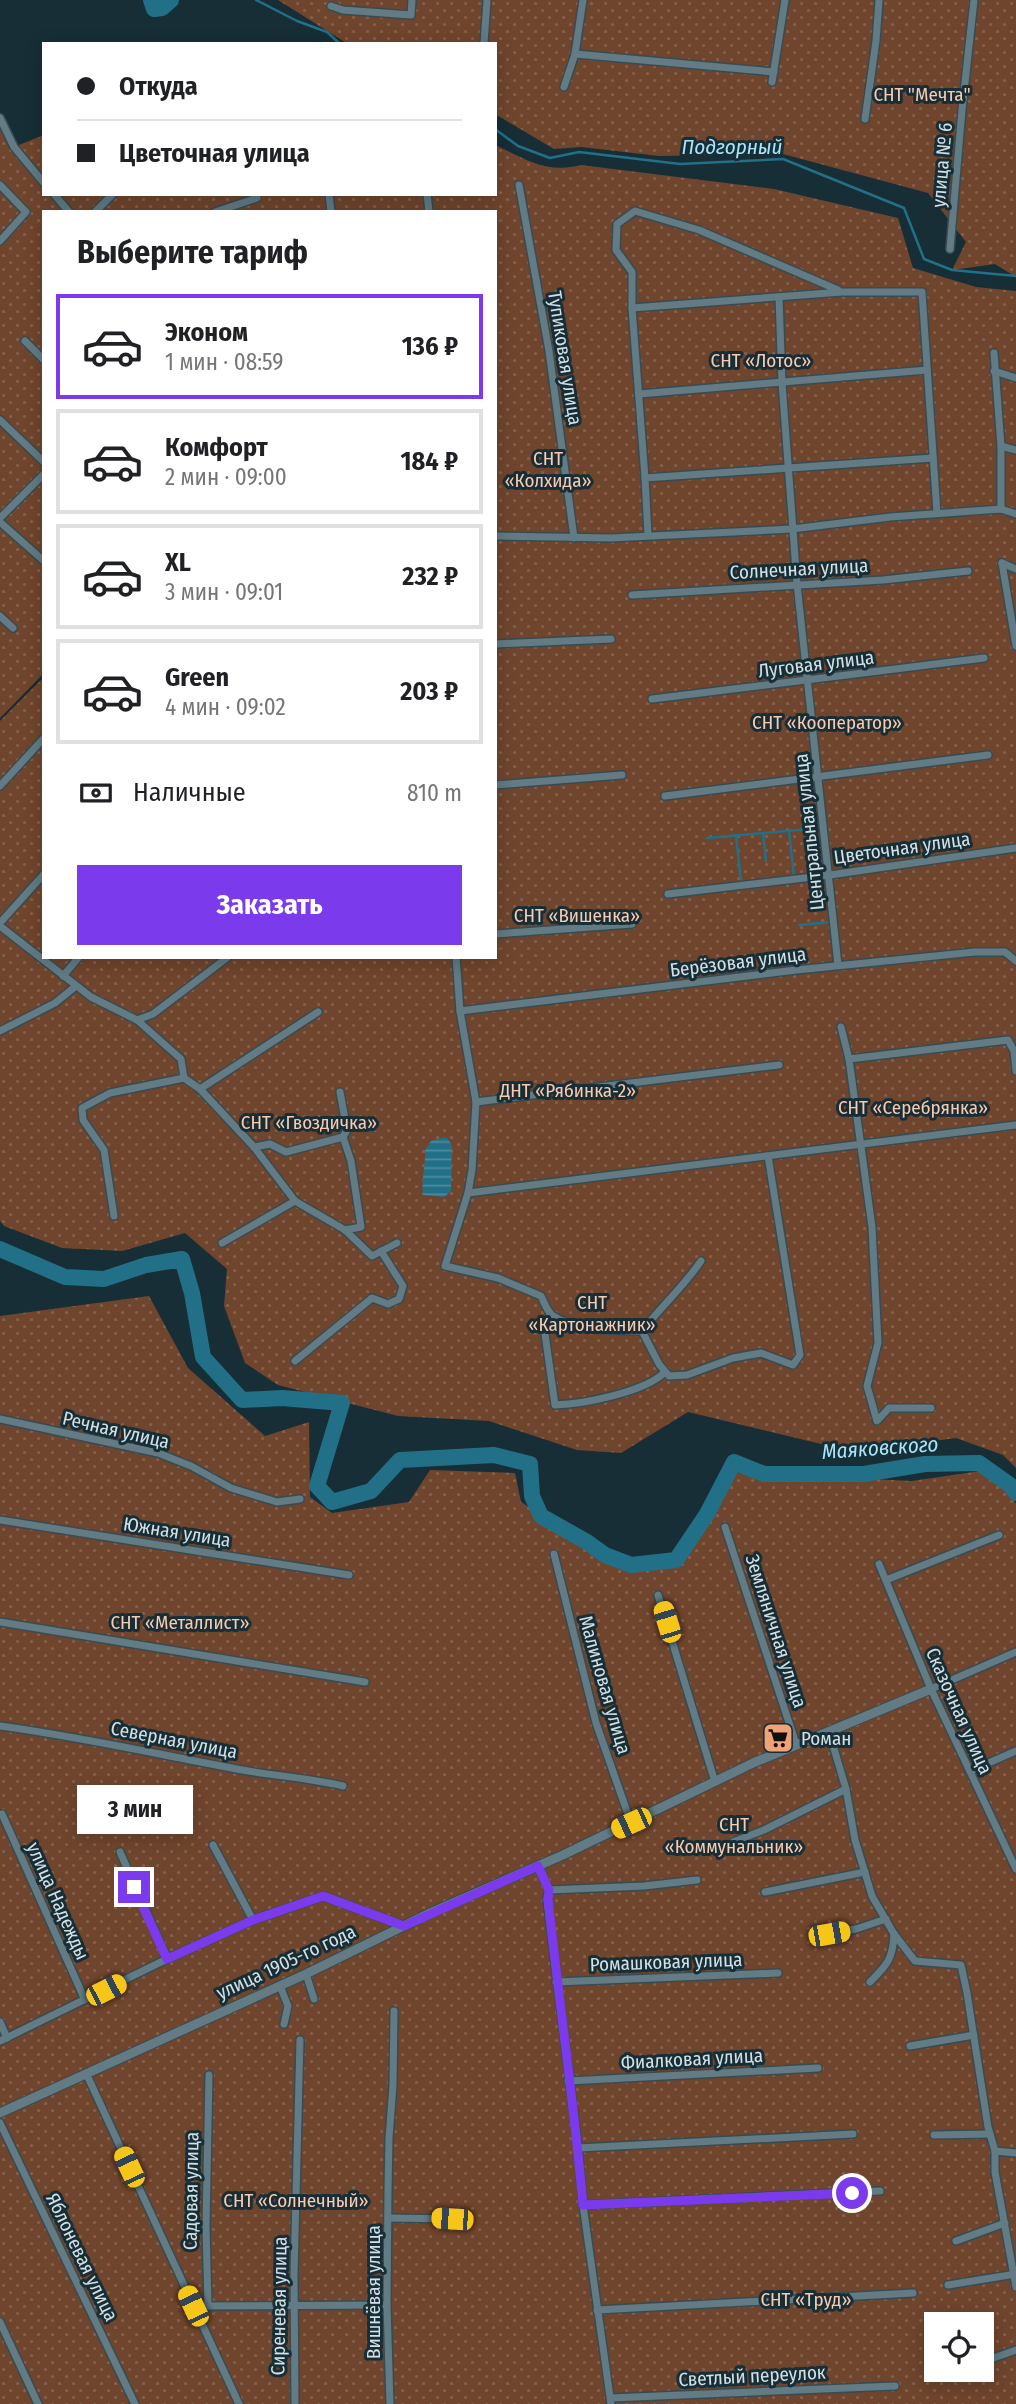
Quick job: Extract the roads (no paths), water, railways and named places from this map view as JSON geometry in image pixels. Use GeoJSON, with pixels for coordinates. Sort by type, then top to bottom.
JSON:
{"type":"FeatureCollection","features":[{"type":"Feature","properties":{"kind":"street"},"geometry":{"type":"LineString","coordinates":[[331,6],[411,15],[412,0]]}},
{"type":"Feature","properties":{"kind":"street"},"geometry":{"type":"LineString","coordinates":[[484,42],[487,0]]}},
{"type":"Feature","properties":{"kind":"street"},"geometry":{"type":"LineString","coordinates":[[564,87],[575,54],[583,0]]}},
{"type":"Feature","properties":{"kind":"street"},"geometry":{"type":"LineString","coordinates":[[772,82],[785,0]]}},
{"type":"Feature","properties":{"kind":"street"},"geometry":{"type":"LineString","coordinates":[[866,119],[879,0]]}},
{"type":"Feature","properties":{"kind":"street","name":"улица № 6"},"geometry":{"type":"LineString","coordinates":[[950,249],[974,0]]}},
{"type":"Feature","properties":{"kind":"street"},"geometry":{"type":"LineString","coordinates":[[575,54],[774,72]]}},
{"type":"Feature","properties":{"kind":"street"},"geometry":{"type":"LineString","coordinates":[[0,118],[13,147],[42,181]]}},
{"type":"Feature","properties":{"kind":"street","name":"Тупиковая улица"},"geometry":{"type":"LineString","coordinates":[[519,184],[549,351],[574,538]]}},
{"type":"Feature","properties":{"kind":"street"},"geometry":{"type":"LineString","coordinates":[[0,185],[26,212],[0,241]]}},
{"type":"Feature","properties":{"kind":"street"},"geometry":{"type":"LineString","coordinates":[[56,196],[67,210]]}},
{"type":"Feature","properties":{"kind":"street"},"geometry":{"type":"LineString","coordinates":[[97,210],[111,196]]}},
{"type":"Feature","properties":{"kind":"street"},"geometry":{"type":"LineString","coordinates":[[221,210],[257,198]]}},
{"type":"Feature","properties":{"kind":"street"},"geometry":{"type":"LineString","coordinates":[[648,535],[632,308],[632,272],[616,250],[617,224],[635,211],[699,230],[842,292]]}},
{"type":"Feature","properties":{"kind":"street"},"geometry":{"type":"LineString","coordinates":[[632,308],[842,292],[922,292],[937,513]]}},
{"type":"Feature","properties":{"kind":"street","name":"Центральная улица"},"geometry":{"type":"LineString","coordinates":[[779,297],[792,529],[838,965]]}},
{"type":"Feature","properties":{"kind":"street"},"geometry":{"type":"LineString","coordinates":[[25,341],[42,358]]}},
{"type":"Feature","properties":{"kind":"street"},"geometry":{"type":"LineString","coordinates":[[994,353],[1001,446],[1001,509]]}},
{"type":"Feature","properties":{"kind":"street"},"geometry":{"type":"LineString","coordinates":[[639,394],[928,370]]}},
{"type":"Feature","properties":{"kind":"street"},"geometry":{"type":"LineString","coordinates":[[994,371],[1016,378]]}},
{"type":"Feature","properties":{"kind":"street"},"geometry":{"type":"LineString","coordinates":[[0,420],[42,460]]}},
{"type":"Feature","properties":{"kind":"street"},"geometry":{"type":"LineString","coordinates":[[1001,446],[1016,450]]}},
{"type":"Feature","properties":{"kind":"street"},"geometry":{"type":"LineString","coordinates":[[645,478],[933,458]]}},
{"type":"Feature","properties":{"kind":"street"},"geometry":{"type":"LineString","coordinates":[[42,476],[0,520],[42,560]]}},
{"type":"Feature","properties":{"kind":"street"},"geometry":{"type":"LineString","coordinates":[[497,536],[574,538],[792,529],[937,513],[1001,509],[1016,514]]}},
{"type":"Feature","properties":{"kind":"street"},"geometry":{"type":"LineString","coordinates":[[1016,569],[1002,563],[1016,646]]}},
{"type":"Feature","properties":{"kind":"street","name":"Солнечная улица"},"geometry":{"type":"LineString","coordinates":[[632,595],[897,579],[968,571]]}},
{"type":"Feature","properties":{"kind":"street"},"geometry":{"type":"LineString","coordinates":[[0,616],[13,628]]}},
{"type":"Feature","properties":{"kind":"street"},"geometry":{"type":"LineString","coordinates":[[497,644],[611,639]]}},
{"type":"Feature","properties":{"kind":"street","name":"Луговая улица"},"geometry":{"type":"LineString","coordinates":[[652,699],[984,658]]}},
{"type":"Feature","properties":{"kind":"street"},"geometry":{"type":"LineString","coordinates":[[0,786],[42,740]]}},
{"type":"Feature","properties":{"kind":"street"},"geometry":{"type":"LineString","coordinates":[[665,796],[988,755]]}},
{"type":"Feature","properties":{"kind":"street"},"geometry":{"type":"LineString","coordinates":[[497,785],[622,775]]}},
{"type":"Feature","properties":{"kind":"street","name":"Цветочная улица"},"geometry":{"type":"LineString","coordinates":[[667,894],[1016,848]]}},
{"type":"Feature","properties":{"kind":"street"},"geometry":{"type":"LineString","coordinates":[[42,876],[0,924],[91,997],[137,1020],[181,1059],[184,1078]]}},
{"type":"Feature","properties":{"kind":"street"},"geometry":{"type":"LineString","coordinates":[[497,934],[632,924]]}},
{"type":"Feature","properties":{"kind":"street","name":"Берёзовая улица"},"geometry":{"type":"LineString","coordinates":[[460,1010],[838,965],[975,952],[1005,951],[1016,961]]}},
{"type":"Feature","properties":{"kind":"street"},"geometry":{"type":"LineString","coordinates":[[62,976],[77,959]]}},
{"type":"Feature","properties":{"kind":"street"},"geometry":{"type":"LineString","coordinates":[[137,1020],[153,1014],[225,959]]}},
{"type":"Feature","properties":{"kind":"street"},"geometry":{"type":"LineString","coordinates":[[456,959],[460,1010],[476,1102],[468,1193],[444,1266],[498,1278],[541,1296],[550,1314],[566,1322],[599,1330],[642,1331]]}},
{"type":"Feature","properties":{"kind":"street"},"geometry":{"type":"LineString","coordinates":[[0,1031],[55,1003],[76,986]]}},
{"type":"Feature","properties":{"kind":"street"},"geometry":{"type":"LineString","coordinates":[[200,1089],[318,1012]]}},
{"type":"Feature","properties":{"kind":"street"},"geometry":{"type":"LineString","coordinates":[[841,1027],[849,1059],[872,1227],[878,1343],[867,1386],[877,1421],[889,1408],[931,1408]]}},
{"type":"Feature","properties":{"kind":"street"},"geometry":{"type":"LineString","coordinates":[[849,1059],[1008,1040],[1014,1051],[1016,1071]]}},
{"type":"Feature","properties":{"kind":"street"},"geometry":{"type":"LineString","coordinates":[[476,1102],[779,1065]]}},
{"type":"Feature","properties":{"kind":"street"},"geometry":{"type":"LineString","coordinates":[[114,1216],[104,1150],[83,1120],[82,1108],[110,1093],[184,1078],[200,1089],[254,1147],[295,1201],[345,1230],[372,1256],[397,1243]]}},
{"type":"Feature","properties":{"kind":"street"},"geometry":{"type":"LineString","coordinates":[[254,1147],[270,1144],[286,1152],[342,1137],[347,1130],[340,1091]]}},
{"type":"Feature","properties":{"kind":"street"},"geometry":{"type":"LineString","coordinates":[[468,1193],[1016,1125]]}},
{"type":"Feature","properties":{"kind":"street"},"geometry":{"type":"LineString","coordinates":[[342,1137],[351,1161],[361,1227],[345,1230]]}},
{"type":"Feature","properties":{"kind":"street"},"geometry":{"type":"LineString","coordinates":[[642,1331],[659,1364],[669,1376],[687,1375],[733,1358],[761,1353],[793,1365],[800,1355],[768,1156]]}},
{"type":"Feature","properties":{"kind":"street"},"geometry":{"type":"LineString","coordinates":[[222,1243],[295,1201]]}},
{"type":"Feature","properties":{"kind":"street"},"geometry":{"type":"LineString","coordinates":[[295,1361],[372,1298],[388,1304],[399,1299],[403,1286],[381,1251]]}},
{"type":"Feature","properties":{"kind":"street"},"geometry":{"type":"LineString","coordinates":[[642,1331],[689,1279],[701,1261]]}},
{"type":"Feature","properties":{"kind":"street"},"geometry":{"type":"LineString","coordinates":[[550,1314],[545,1334],[555,1405],[567,1405],[634,1390],[657,1380],[665,1372]]}},
{"type":"Feature","properties":{"kind":"street","name":"Речная улица"},"geometry":{"type":"LineString","coordinates":[[0,1419],[158,1453],[191,1466],[231,1488],[277,1502],[300,1499]]}},
{"type":"Feature","properties":{"kind":"street","name":"Южная улица"},"geometry":{"type":"LineString","coordinates":[[0,1520],[349,1575]]}},
{"type":"Feature","properties":{"kind":"street","name":"Земляничная улица"},"geometry":{"type":"LineString","coordinates":[[725,1528],[796,1744]]}},
{"type":"Feature","properties":{"kind":"street"},"geometry":{"type":"LineString","coordinates":[[886,1580],[999,1535]]}},
{"type":"Feature","properties":{"kind":"street","name":"Малиновая улица"},"geometry":{"type":"LineString","coordinates":[[554,1553],[596,1723],[631,1823]]}},
{"type":"Feature","properties":{"kind":"street","name":"Сказочная улица"},"geometry":{"type":"LineString","coordinates":[[879,1564],[931,1689],[1012,1850],[1016,1869]]}},
{"type":"Feature","properties":{"kind":"street"},"geometry":{"type":"LineString","coordinates":[[658,1595],[715,1782]]}},
{"type":"Feature","properties":{"kind":"street"},"geometry":{"type":"LineString","coordinates":[[0,1622],[365,1682]]}},
{"type":"Feature","properties":{"kind":"street"},"geometry":{"type":"LineString","coordinates":[[931,1689],[1016,1652]]}},
{"type":"Feature","properties":{"kind":"street","name":"улица 1905-го года"},"geometry":{"type":"LineString","coordinates":[[0,2113],[306,1974],[796,1744],[931,1689]]}},
{"type":"Feature","properties":{"kind":"street","name":"Северная улица"},"geometry":{"type":"LineString","coordinates":[[0,1726],[69,1735],[342,1786]]}},
{"type":"Feature","properties":{"kind":"street"},"geometry":{"type":"LineString","coordinates":[[829,1732],[846,1789],[855,1840],[872,1896],[894,1934],[915,1961],[961,1965],[995,2151],[995,2172],[1016,2287]]}},
{"type":"Feature","properties":{"kind":"street"},"geometry":{"type":"LineString","coordinates":[[970,1771],[1016,1751]]}},
{"type":"Feature","properties":{"kind":"street"},"geometry":{"type":"LineString","coordinates":[[733,1842],[764,1830],[846,1789]]}},
{"type":"Feature","properties":{"kind":"street","name":"улица Надежды"},"geometry":{"type":"LineString","coordinates":[[2,1814],[85,2000]]}},
{"type":"Feature","properties":{"kind":"street"},"geometry":{"type":"LineString","coordinates":[[213,1845],[253,1920]]}},
{"type":"Feature","properties":{"kind":"street"},"geometry":{"type":"LineString","coordinates":[[120,1852],[167,1959]]}},
{"type":"Feature","properties":{"kind":"street"},"geometry":{"type":"LineString","coordinates":[[538,1866],[549,1890],[556,1982],[583,2205],[611,2401]]}},
{"type":"Feature","properties":{"kind":"street"},"geometry":{"type":"LineString","coordinates":[[765,1892],[865,1872]]}},
{"type":"Feature","properties":{"kind":"street"},"geometry":{"type":"LineString","coordinates":[[549,1890],[644,1886],[697,1880]]}},
{"type":"Feature","properties":{"kind":"street"},"geometry":{"type":"LineString","coordinates":[[0,2022],[4,2040],[167,1959],[253,1920],[323,1896],[404,1926]]}},
{"type":"Feature","properties":{"kind":"street"},"geometry":{"type":"LineString","coordinates":[[829,1934],[886,1919]]}},
{"type":"Feature","properties":{"kind":"street"},"geometry":{"type":"LineString","coordinates":[[870,1982],[888,1965],[894,1949],[894,1934]]}},
{"type":"Feature","properties":{"kind":"street","name":"Ромашковая улица"},"geometry":{"type":"LineString","coordinates":[[556,1982],[778,1973]]}},
{"type":"Feature","properties":{"kind":"street"},"geometry":{"type":"LineString","coordinates":[[306,1974],[314,1999]]}},
{"type":"Feature","properties":{"kind":"street"},"geometry":{"type":"LineString","coordinates":[[280,1986],[288,2006],[284,2024]]}},
{"type":"Feature","properties":{"kind":"street","name":"Вишнёвая улица"},"geometry":{"type":"LineString","coordinates":[[390,2404],[387,2305],[394,2011]]}},
{"type":"Feature","properties":{"kind":"street"},"geometry":{"type":"LineString","coordinates":[[910,2046],[974,2035]]}},
{"type":"Feature","properties":{"kind":"street","name":"Сиреневая улица"},"geometry":{"type":"LineString","coordinates":[[295,2404],[294,2307],[300,2040]]}},
{"type":"Feature","properties":{"kind":"street","name":"Фиалковая улица"},"geometry":{"type":"LineString","coordinates":[[568,2081],[818,2068]]}},
{"type":"Feature","properties":{"kind":"street"},"geometry":{"type":"LineString","coordinates":[[86,2073],[239,2404]]}},
{"type":"Feature","properties":{"kind":"street","name":"Садовая улица"},"geometry":{"type":"LineString","coordinates":[[208,2306],[206,2226],[209,2075]]}},
{"type":"Feature","properties":{"kind":"street","name":"Яблоневая улица"},"geometry":{"type":"LineString","coordinates":[[0,2123],[135,2404]]}},
{"type":"Feature","properties":{"kind":"street"},"geometry":{"type":"LineString","coordinates":[[578,2148],[853,2134]]}},
{"type":"Feature","properties":{"kind":"street"},"geometry":{"type":"LineString","coordinates":[[934,2135],[990,2134]]}},
{"type":"Feature","properties":{"kind":"street"},"geometry":{"type":"LineString","coordinates":[[995,2151],[1016,2153]]}},
{"type":"Feature","properties":{"kind":"street"},"geometry":{"type":"LineString","coordinates":[[583,2205],[880,2191]]}},
{"type":"Feature","properties":{"kind":"street"},"geometry":{"type":"LineString","coordinates":[[388,2218],[452,2219]]}},
{"type":"Feature","properties":{"kind":"street"},"geometry":{"type":"LineString","coordinates":[[956,2241],[1005,2223]]}},
{"type":"Feature","properties":{"kind":"street"},"geometry":{"type":"LineString","coordinates":[[948,2286],[1015,2274]]}},
{"type":"Feature","properties":{"kind":"street"},"geometry":{"type":"LineString","coordinates":[[597,2310],[913,2293]]}},
{"type":"Feature","properties":{"kind":"street"},"geometry":{"type":"LineString","coordinates":[[193,2306],[387,2305]]}},
{"type":"Feature","properties":{"kind":"street"},"geometry":{"type":"LineString","coordinates":[[0,2322],[38,2404]]}},
{"type":"Feature","properties":{"kind":"street"},"geometry":{"type":"LineString","coordinates":[[994,2358],[1016,2350]]}},
{"type":"Feature","properties":{"kind":"street","name":"Светлый переулок"},"geometry":{"type":"LineString","coordinates":[[611,2401],[895,2386]]}},
{"type":"Feature","properties":{"kind":"water"},"geometry":{"type":"Polygon","coordinates":[[[446,1137],[452,1145],[451,1191],[444,1197],[423,1195],[425,1150],[431,1141],[446,1137]]]}},
{"type":"Feature","properties":{"kind":"waterway"},"geometry":{"type":"LineString","coordinates":[[151,0],[154,9],[162,8],[171,0]]}},
{"type":"Feature","properties":{"kind":"waterway","name":"Подгорный"},"geometry":{"type":"LineString","coordinates":[[256,0],[297,21],[327,32],[338,42]]}},
{"type":"Feature","properties":{"kind":"waterway","name":"Подгорный"},"geometry":{"type":"LineString","coordinates":[[497,130],[518,146],[550,158],[579,152],[680,164],[783,159],[904,208],[924,259],[952,270],[1016,276]]}},
{"type":"Feature","properties":{"kind":"waterway"},"geometry":{"type":"LineString","coordinates":[[707,838],[821,828]]}},
{"type":"Feature","properties":{"kind":"waterway"},"geometry":{"type":"LineString","coordinates":[[789,831],[794,876]]}},
{"type":"Feature","properties":{"kind":"waterway"},"geometry":{"type":"LineString","coordinates":[[763,833],[766,861]]}},
{"type":"Feature","properties":{"kind":"waterway"},"geometry":{"type":"LineString","coordinates":[[736,835],[741,882]]}},
{"type":"Feature","properties":{"kind":"waterway"},"geometry":{"type":"LineString","coordinates":[[741,889],[761,887]]}},
{"type":"Feature","properties":{"kind":"waterway"},"geometry":{"type":"LineString","coordinates":[[799,925],[832,922]]}},
{"type":"Feature","properties":{"kind":"waterway","name":"Маяковского"},"geometry":{"type":"LineString","coordinates":[[0,1249],[65,1277],[104,1279],[146,1265],[182,1259],[192,1293],[203,1357],[242,1400],[282,1398],[342,1403],[317,1486],[332,1502],[371,1491],[400,1460],[494,1455],[530,1464],[532,1496],[541,1516],[605,1555],[631,1565],[676,1560],[707,1514],[734,1462],[764,1474],[864,1474],[925,1464],[979,1463],[1010,1485],[1016,1493]]}},
{"type":"Feature","properties":{"kind":"place","name":"Роман"},"geometry":{"type":"Point","coordinates":[778,1738]}},
{"type":"Feature","properties":{"kind":"park label","name":"СНТ \"Мечта\""},"geometry":{"type":"Point","coordinates":[922,94]}},
{"type":"Feature","properties":{"kind":"park label","name":"СНТ «Лотос»"},"geometry":{"type":"Point","coordinates":[761,360]}},
{"type":"Feature","properties":{"kind":"park label","name":"СНТ «Колхида»"},"geometry":{"type":"Point","coordinates":[548,469]}},
{"type":"Feature","properties":{"kind":"park label","name":"СНТ «Кооператор»"},"geometry":{"type":"Point","coordinates":[827,722]}},
{"type":"Feature","properties":{"kind":"park label","name":"СНТ «Вишенка»"},"geometry":{"type":"Point","coordinates":[577,915]}},
{"type":"Feature","properties":{"kind":"park label","name":"ДНТ «Рябинка-2»"},"geometry":{"type":"Point","coordinates":[568,1090]}},
{"type":"Feature","properties":{"kind":"park label","name":"СНТ «Серебрянка»"},"geometry":{"type":"Point","coordinates":[913,1107]}},
{"type":"Feature","properties":{"kind":"park label","name":"СНТ «Гвоздичка»"},"geometry":{"type":"Point","coordinates":[309,1122]}},
{"type":"Feature","properties":{"kind":"park label","name":"СНТ «Картонажник»"},"geometry":{"type":"Point","coordinates":[592,1313]}},
{"type":"Feature","properties":{"kind":"park label","name":"СНТ «Металлист»"},"geometry":{"type":"Point","coordinates":[180,1622]}},
{"type":"Feature","properties":{"kind":"park label","name":"СНТ «Коммунальник»"},"geometry":{"type":"Point","coordinates":[734,1835]}},
{"type":"Feature","properties":{"kind":"park label","name":"СНТ «Солнечный»"},"geometry":{"type":"Point","coordinates":[296,2200]}},
{"type":"Feature","properties":{"kind":"park label","name":"СНТ «Труд»"},"geometry":{"type":"Point","coordinates":[806,2299]}}]}
